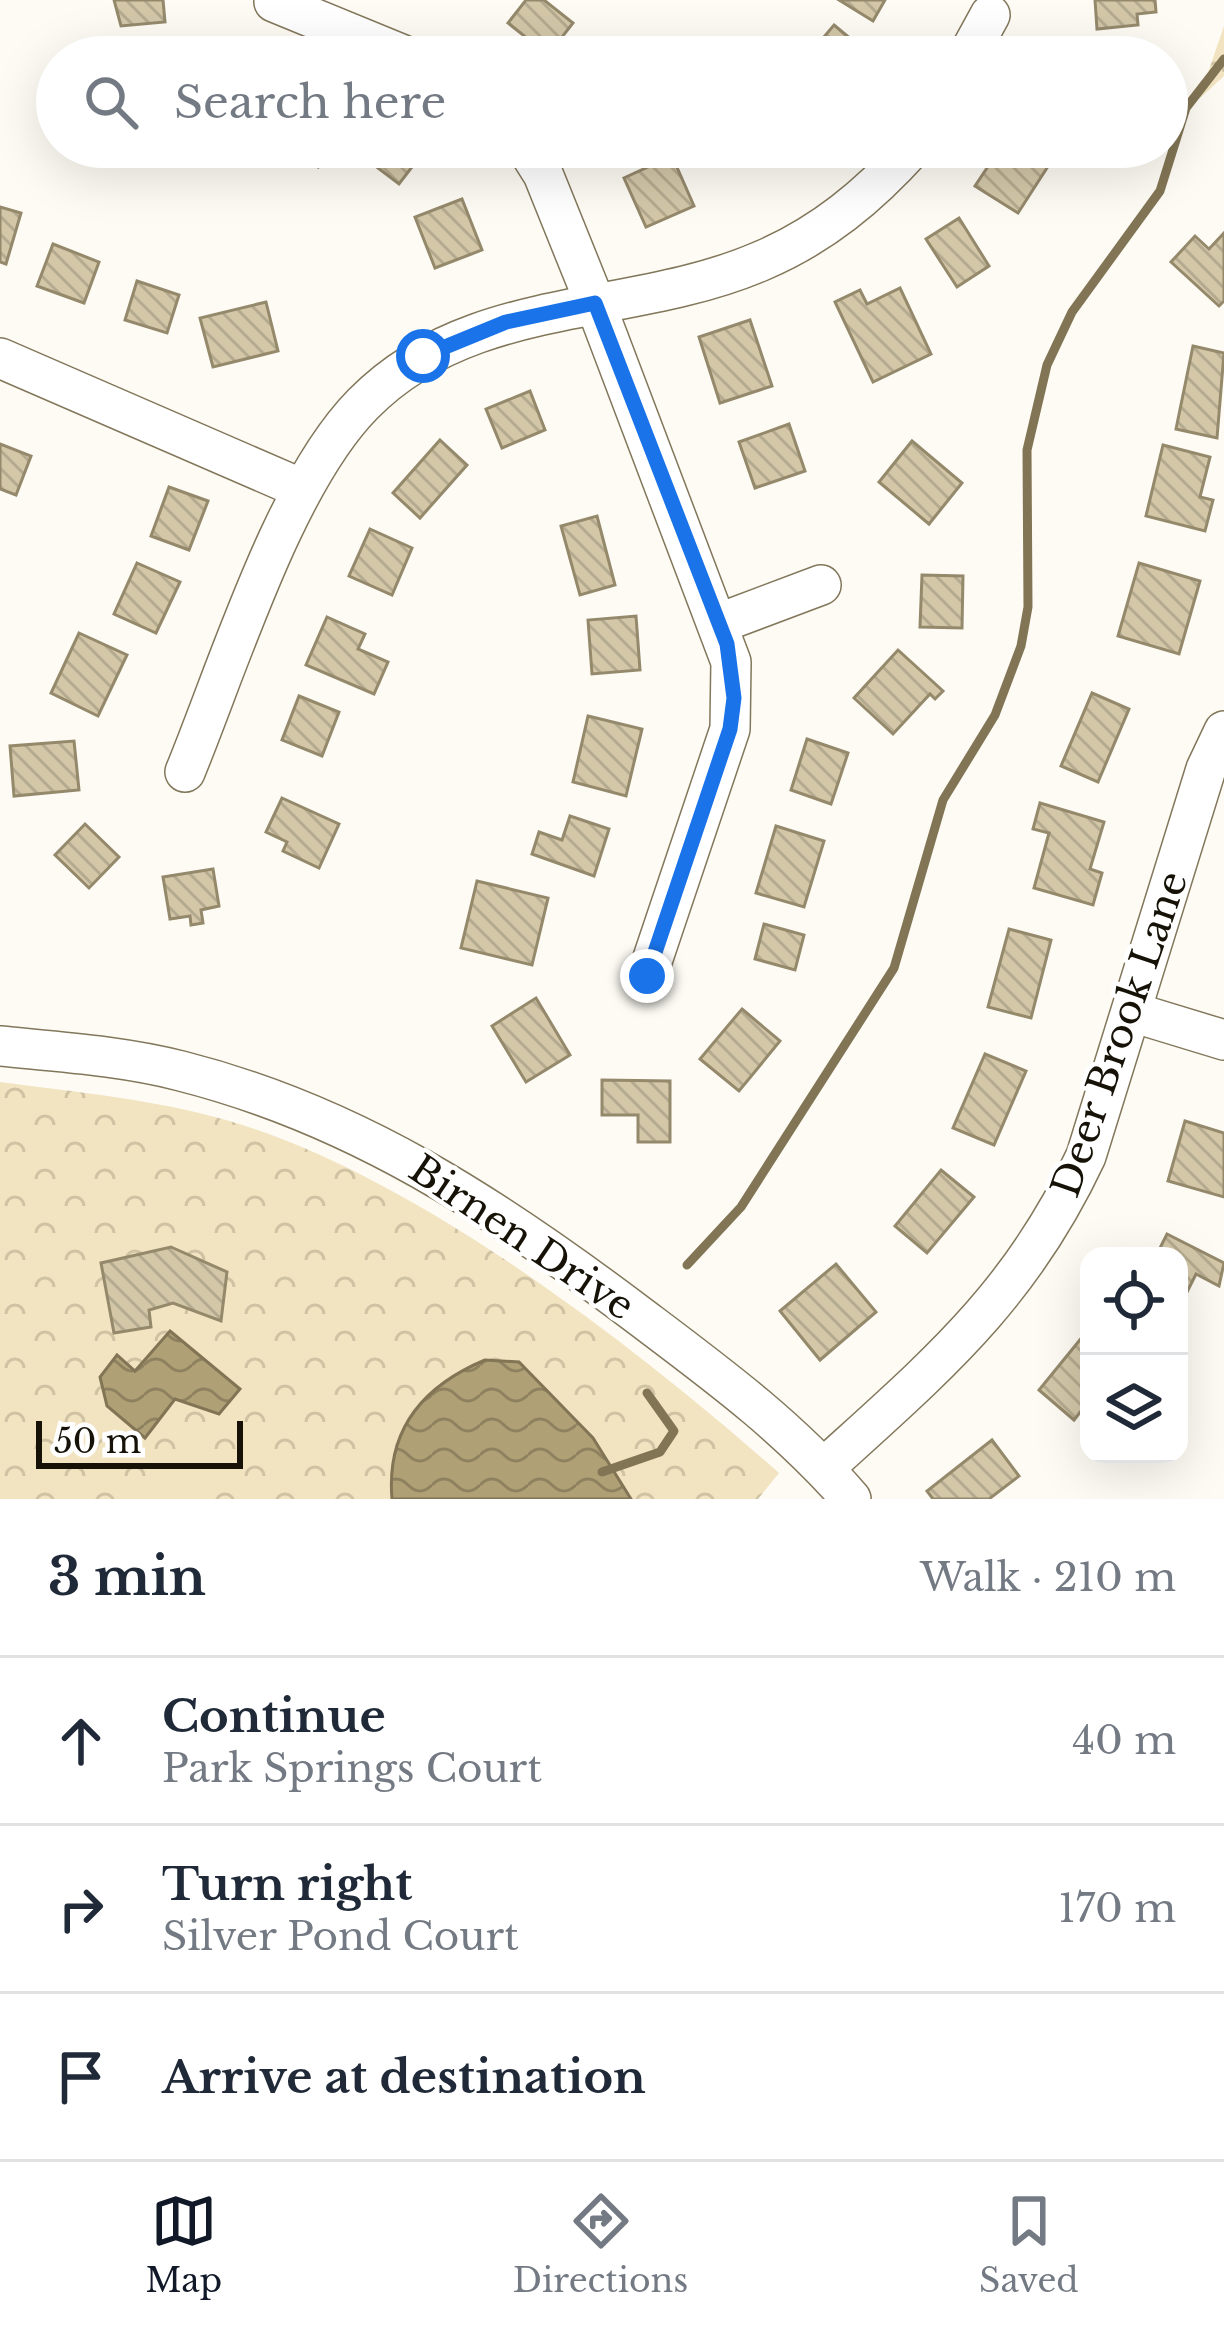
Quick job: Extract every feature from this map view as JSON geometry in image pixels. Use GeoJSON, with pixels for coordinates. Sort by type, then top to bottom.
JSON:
{"type":"FeatureCollection","features":[{"type":"Feature","properties":{"kind":"street"},"geometry":{"type":"LineString","coordinates":[[274,2],[357,36]]}},
{"type":"Feature","properties":{"kind":"street"},"geometry":{"type":"LineString","coordinates":[[978,36],[990,15]]}},
{"type":"Feature","properties":{"kind":"street"},"geometry":{"type":"LineString","coordinates":[[539,168],[720,623],[731,662],[730,729],[647,976]]}},
{"type":"Feature","properties":{"kind":"street"},"geometry":{"type":"LineString","coordinates":[[185,772],[302,489],[362,405],[423,356],[506,322],[707,279],[806,239],[895,168]]}},
{"type":"Feature","properties":{"kind":"street"},"geometry":{"type":"LineString","coordinates":[[0,358],[302,489]]}},
{"type":"Feature","properties":{"kind":"street"},"geometry":{"type":"LineString","coordinates":[[720,623],[821,585]]}},
{"type":"Feature","properties":{"kind":"street","name":"Deer Brook Lane"},"geometry":{"type":"LineString","coordinates":[[824,1468],[958,1346],[1042,1243],[1086,1156],[1206,769],[1224,731]]}},
{"type":"Feature","properties":{"kind":"street"},"geometry":{"type":"LineString","coordinates":[[1132,1012],[1224,1040]]}},
{"type":"Feature","properties":{"kind":"street","name":"Birnen Drive"},"geometry":{"type":"LineString","coordinates":[[0,1046],[138,1062],[255,1090],[330,1119],[433,1171],[521,1228],[744,1394],[851,1499]]}},
{"type":"Feature","properties":{"kind":"green space"},"geometry":{"type":"Polygon","coordinates":[[[1224,26],[1224,76],[1199,99],[1224,26]]]}},
{"type":"Feature","properties":{"kind":"green space"},"geometry":{"type":"Polygon","coordinates":[[[0,1082],[142,1101],[226,1120],[297,1145],[370,1180],[518,1268],[658,1371],[779,1473],[758,1499],[0,1499],[0,1082]]]}},
{"type":"Feature","properties":{"kind":"green space"},"geometry":{"type":"Polygon","coordinates":[[[189,1451],[226,1478],[210,1499],[154,1499],[189,1451]]]}},
{"type":"Feature","properties":{"kind":"water"},"geometry":{"type":"Polygon","coordinates":[[[170,1331],[240,1389],[219,1414],[175,1399],[145,1438],[107,1406],[100,1377],[117,1355],[135,1371],[170,1331]]]}},
{"type":"Feature","properties":{"kind":"water"},"geometry":{"type":"Polygon","coordinates":[[[485,1360],[519,1362],[593,1438],[631,1499],[392,1499],[395,1451],[413,1413],[443,1383],[485,1360]]]}},
{"type":"Feature","properties":{"kind":"building"},"geometry":{"type":"Polygon","coordinates":[[[114,0],[163,0],[165,22],[121,26],[114,0]]]}},
{"type":"Feature","properties":{"kind":"building"},"geometry":{"type":"Polygon","coordinates":[[[526,0],[544,0],[573,23],[563,36],[524,36],[508,23],[526,0]]]}},
{"type":"Feature","properties":{"kind":"building"},"geometry":{"type":"Polygon","coordinates":[[[839,0],[885,0],[873,21],[839,0]]]}},
{"type":"Feature","properties":{"kind":"building"},"geometry":{"type":"Polygon","coordinates":[[[1095,0],[1155,0],[1156,12],[1137,14],[1138,25],[1097,29],[1095,0]]]}},
{"type":"Feature","properties":{"kind":"building"},"geometry":{"type":"Polygon","coordinates":[[[834,25],[847,36],[825,36],[834,25]]]}},
{"type":"Feature","properties":{"kind":"building"},"geometry":{"type":"Polygon","coordinates":[[[378,168],[411,168],[399,184],[378,168]]]}},
{"type":"Feature","properties":{"kind":"building"},"geometry":{"type":"Polygon","coordinates":[[[646,168],[677,168],[694,206],[646,227],[624,178],[646,168]]]}},
{"type":"Feature","properties":{"kind":"building"},"geometry":{"type":"Polygon","coordinates":[[[987,168],[1047,168],[1018,213],[975,186],[987,168]]]}},
{"type":"Feature","properties":{"kind":"building"},"geometry":{"type":"Polygon","coordinates":[[[462,199],[482,250],[435,268],[415,217],[462,199]]]}},
{"type":"Feature","properties":{"kind":"building"},"geometry":{"type":"Polygon","coordinates":[[[0,207],[21,213],[6,264],[0,262],[0,207]]]}},
{"type":"Feature","properties":{"kind":"building"},"geometry":{"type":"Polygon","coordinates":[[[959,218],[989,266],[957,287],[926,239],[959,218]]]}},
{"type":"Feature","properties":{"kind":"building"},"geometry":{"type":"Polygon","coordinates":[[[1224,233],[1224,301],[1219,306],[1171,262],[1195,236],[1209,249],[1224,233]]]}},
{"type":"Feature","properties":{"kind":"building"},"geometry":{"type":"Polygon","coordinates":[[[53,244],[99,262],[84,303],[37,286],[53,244]]]}},
{"type":"Feature","properties":{"kind":"building"},"geometry":{"type":"Polygon","coordinates":[[[137,281],[179,295],[167,333],[125,320],[137,281]]]}},
{"type":"Feature","properties":{"kind":"building"},"geometry":{"type":"Polygon","coordinates":[[[900,288],[931,354],[873,382],[835,302],[860,290],[867,304],[900,288]]]}},
{"type":"Feature","properties":{"kind":"building"},"geometry":{"type":"Polygon","coordinates":[[[266,302],[278,351],[213,367],[200,318],[266,302]]]}},
{"type":"Feature","properties":{"kind":"building"},"geometry":{"type":"Polygon","coordinates":[[[750,320],[772,386],[720,403],[699,337],[750,320]]]}},
{"type":"Feature","properties":{"kind":"building"},"geometry":{"type":"Polygon","coordinates":[[[1193,346],[1224,353],[1217,438],[1176,429],[1193,346]]]}},
{"type":"Feature","properties":{"kind":"building"},"geometry":{"type":"Polygon","coordinates":[[[530,391],[545,430],[502,448],[486,409],[530,391]]]}},
{"type":"Feature","properties":{"kind":"building"},"geometry":{"type":"Polygon","coordinates":[[[789,424],[805,471],[755,488],[739,442],[789,424]]]}},
{"type":"Feature","properties":{"kind":"building"},"geometry":{"type":"Polygon","coordinates":[[[440,440],[467,465],[420,518],[393,493],[440,440]]]}},
{"type":"Feature","properties":{"kind":"building"},"geometry":{"type":"Polygon","coordinates":[[[912,441],[962,483],[929,524],[879,482],[912,441]]]}},
{"type":"Feature","properties":{"kind":"building"},"geometry":{"type":"Polygon","coordinates":[[[0,444],[31,456],[16,495],[0,489],[0,444]]]}},
{"type":"Feature","properties":{"kind":"building"},"geometry":{"type":"Polygon","coordinates":[[[1163,445],[1210,457],[1200,497],[1213,500],[1205,531],[1146,516],[1163,445]]]}},
{"type":"Feature","properties":{"kind":"building"},"geometry":{"type":"Polygon","coordinates":[[[169,487],[208,501],[189,550],[151,536],[169,487]]]}},
{"type":"Feature","properties":{"kind":"building"},"geometry":{"type":"Polygon","coordinates":[[[597,516],[615,585],[580,595],[561,526],[597,516]]]}},
{"type":"Feature","properties":{"kind":"building"},"geometry":{"type":"Polygon","coordinates":[[[370,529],[412,548],[392,595],[349,576],[370,529]]]}},
{"type":"Feature","properties":{"kind":"building"},"geometry":{"type":"Polygon","coordinates":[[[137,563],[180,582],[156,633],[114,614],[137,563]]]}},
{"type":"Feature","properties":{"kind":"building"},"geometry":{"type":"Polygon","coordinates":[[[1139,563],[1200,581],[1179,654],[1118,636],[1139,563]]]}},
{"type":"Feature","properties":{"kind":"building"},"geometry":{"type":"Polygon","coordinates":[[[922,575],[963,576],[962,628],[920,627],[922,575]]]}},
{"type":"Feature","properties":{"kind":"building"},"geometry":{"type":"Polygon","coordinates":[[[636,616],[640,670],[592,674],[588,620],[636,616]]]}},
{"type":"Feature","properties":{"kind":"building"},"geometry":{"type":"Polygon","coordinates":[[[327,617],[365,634],[358,649],[388,662],[374,694],[306,665],[327,617]]]}},
{"type":"Feature","properties":{"kind":"building"},"geometry":{"type":"Polygon","coordinates":[[[79,633],[127,655],[98,716],[51,693],[79,633]]]}},
{"type":"Feature","properties":{"kind":"building"},"geometry":{"type":"Polygon","coordinates":[[[898,650],[943,691],[935,699],[930,694],[893,734],[854,698],[898,650]]]}},
{"type":"Feature","properties":{"kind":"building"},"geometry":{"type":"Polygon","coordinates":[[[1092,693],[1129,709],[1098,782],[1061,766],[1092,693]]]}},
{"type":"Feature","properties":{"kind":"building"},"geometry":{"type":"Polygon","coordinates":[[[299,696],[339,712],[322,756],[282,740],[299,696]]]}},
{"type":"Feature","properties":{"kind":"building"},"geometry":{"type":"Polygon","coordinates":[[[588,716],[642,729],[626,796],[573,782],[588,716]]]}},
{"type":"Feature","properties":{"kind":"building"},"geometry":{"type":"Polygon","coordinates":[[[807,739],[848,753],[831,804],[791,790],[807,739]]]}},
{"type":"Feature","properties":{"kind":"building"},"geometry":{"type":"Polygon","coordinates":[[[74,741],[79,790],[14,796],[10,746],[74,741]]]}},
{"type":"Feature","properties":{"kind":"building"},"geometry":{"type":"Polygon","coordinates":[[[282,798],[339,824],[319,868],[283,851],[287,842],[266,832],[282,798]]]}},
{"type":"Feature","properties":{"kind":"building"},"geometry":{"type":"Polygon","coordinates":[[[1040,803],[1104,822],[1090,869],[1102,873],[1093,905],[1034,888],[1049,833],[1033,829],[1040,803]]]}},
{"type":"Feature","properties":{"kind":"building"},"geometry":{"type":"Polygon","coordinates":[[[570,816],[609,829],[594,876],[532,854],[539,832],[562,840],[570,816]]]}},
{"type":"Feature","properties":{"kind":"building"},"geometry":{"type":"Polygon","coordinates":[[[85,824],[119,857],[89,888],[55,855],[85,824]]]}},
{"type":"Feature","properties":{"kind":"building"},"geometry":{"type":"Polygon","coordinates":[[[776,826],[824,841],[804,907],[756,893],[776,826]]]}},
{"type":"Feature","properties":{"kind":"building"},"geometry":{"type":"Polygon","coordinates":[[[213,869],[219,906],[201,910],[203,923],[191,925],[190,916],[170,919],[163,877],[213,869]]]}},
{"type":"Feature","properties":{"kind":"building"},"geometry":{"type":"Polygon","coordinates":[[[477,881],[548,898],[532,965],[461,948],[477,881]]]}},
{"type":"Feature","properties":{"kind":"building"},"geometry":{"type":"Polygon","coordinates":[[[764,924],[804,935],[795,970],[755,959],[764,924]]]}},
{"type":"Feature","properties":{"kind":"building"},"geometry":{"type":"Polygon","coordinates":[[[1009,929],[1051,940],[1031,1018],[988,1007],[1009,929]]]}},
{"type":"Feature","properties":{"kind":"building"},"geometry":{"type":"Polygon","coordinates":[[[536,998],[570,1055],[526,1082],[492,1026],[536,998]]]}},
{"type":"Feature","properties":{"kind":"building"},"geometry":{"type":"Polygon","coordinates":[[[742,1009],[780,1041],[739,1091],[700,1059],[742,1009]]]}},
{"type":"Feature","properties":{"kind":"building"},"geometry":{"type":"Polygon","coordinates":[[[985,1054],[1026,1071],[994,1145],[953,1128],[985,1054]]]}},
{"type":"Feature","properties":{"kind":"building"},"geometry":{"type":"Polygon","coordinates":[[[602,1080],[670,1081],[670,1142],[638,1142],[638,1115],[602,1115],[602,1080]]]}},
{"type":"Feature","properties":{"kind":"building"},"geometry":{"type":"Polygon","coordinates":[[[1185,1121],[1224,1133],[1224,1197],[1168,1181],[1185,1121]]]}},
{"type":"Feature","properties":{"kind":"building"},"geometry":{"type":"Polygon","coordinates":[[[941,1170],[974,1197],[927,1253],[895,1226],[941,1170]]]}},
{"type":"Feature","properties":{"kind":"building"},"geometry":{"type":"Polygon","coordinates":[[[1167,1234],[1224,1263],[1219,1286],[1196,1274],[1188,1290],[1188,1247],[1160,1247],[1167,1234]]]}},
{"type":"Feature","properties":{"kind":"building"},"geometry":{"type":"Polygon","coordinates":[[[171,1247],[227,1272],[221,1321],[173,1303],[149,1310],[151,1327],[114,1333],[101,1263],[171,1247]]]}},
{"type":"Feature","properties":{"kind":"building"},"geometry":{"type":"Polygon","coordinates":[[[836,1264],[876,1312],[820,1360],[780,1311],[836,1264]]]}},
{"type":"Feature","properties":{"kind":"building"},"geometry":{"type":"Polygon","coordinates":[[[1080,1340],[1080,1412],[1074,1420],[1039,1390],[1080,1340]]]}},
{"type":"Feature","properties":{"kind":"building"},"geometry":{"type":"Polygon","coordinates":[[[992,1440],[1019,1476],[989,1499],[933,1499],[927,1491],[992,1440]]]}},
{"type":"Feature","properties":{"kind":"waterway"},"geometry":{"type":"LineString","coordinates":[[1188,105],[1224,59]]}},
{"type":"Feature","properties":{"kind":"waterway"},"geometry":{"type":"LineString","coordinates":[[687,1265],[741,1207],[894,968],[943,800],[995,715],[1021,646],[1028,607],[1027,450],[1047,365],[1072,312],[1160,191],[1167,168]]}},
{"type":"Feature","properties":{"kind":"waterway"},"geometry":{"type":"LineString","coordinates":[[602,1472],[660,1452],[674,1431],[647,1393]]}},
{"type":"Feature","properties":{"kind":"route"},"geometry":{"type":"LineString","coordinates":[[423,356],[463,335],[595,303],[727,644],[734,698],[730,729],[687,869],[647,976]]}}]}
